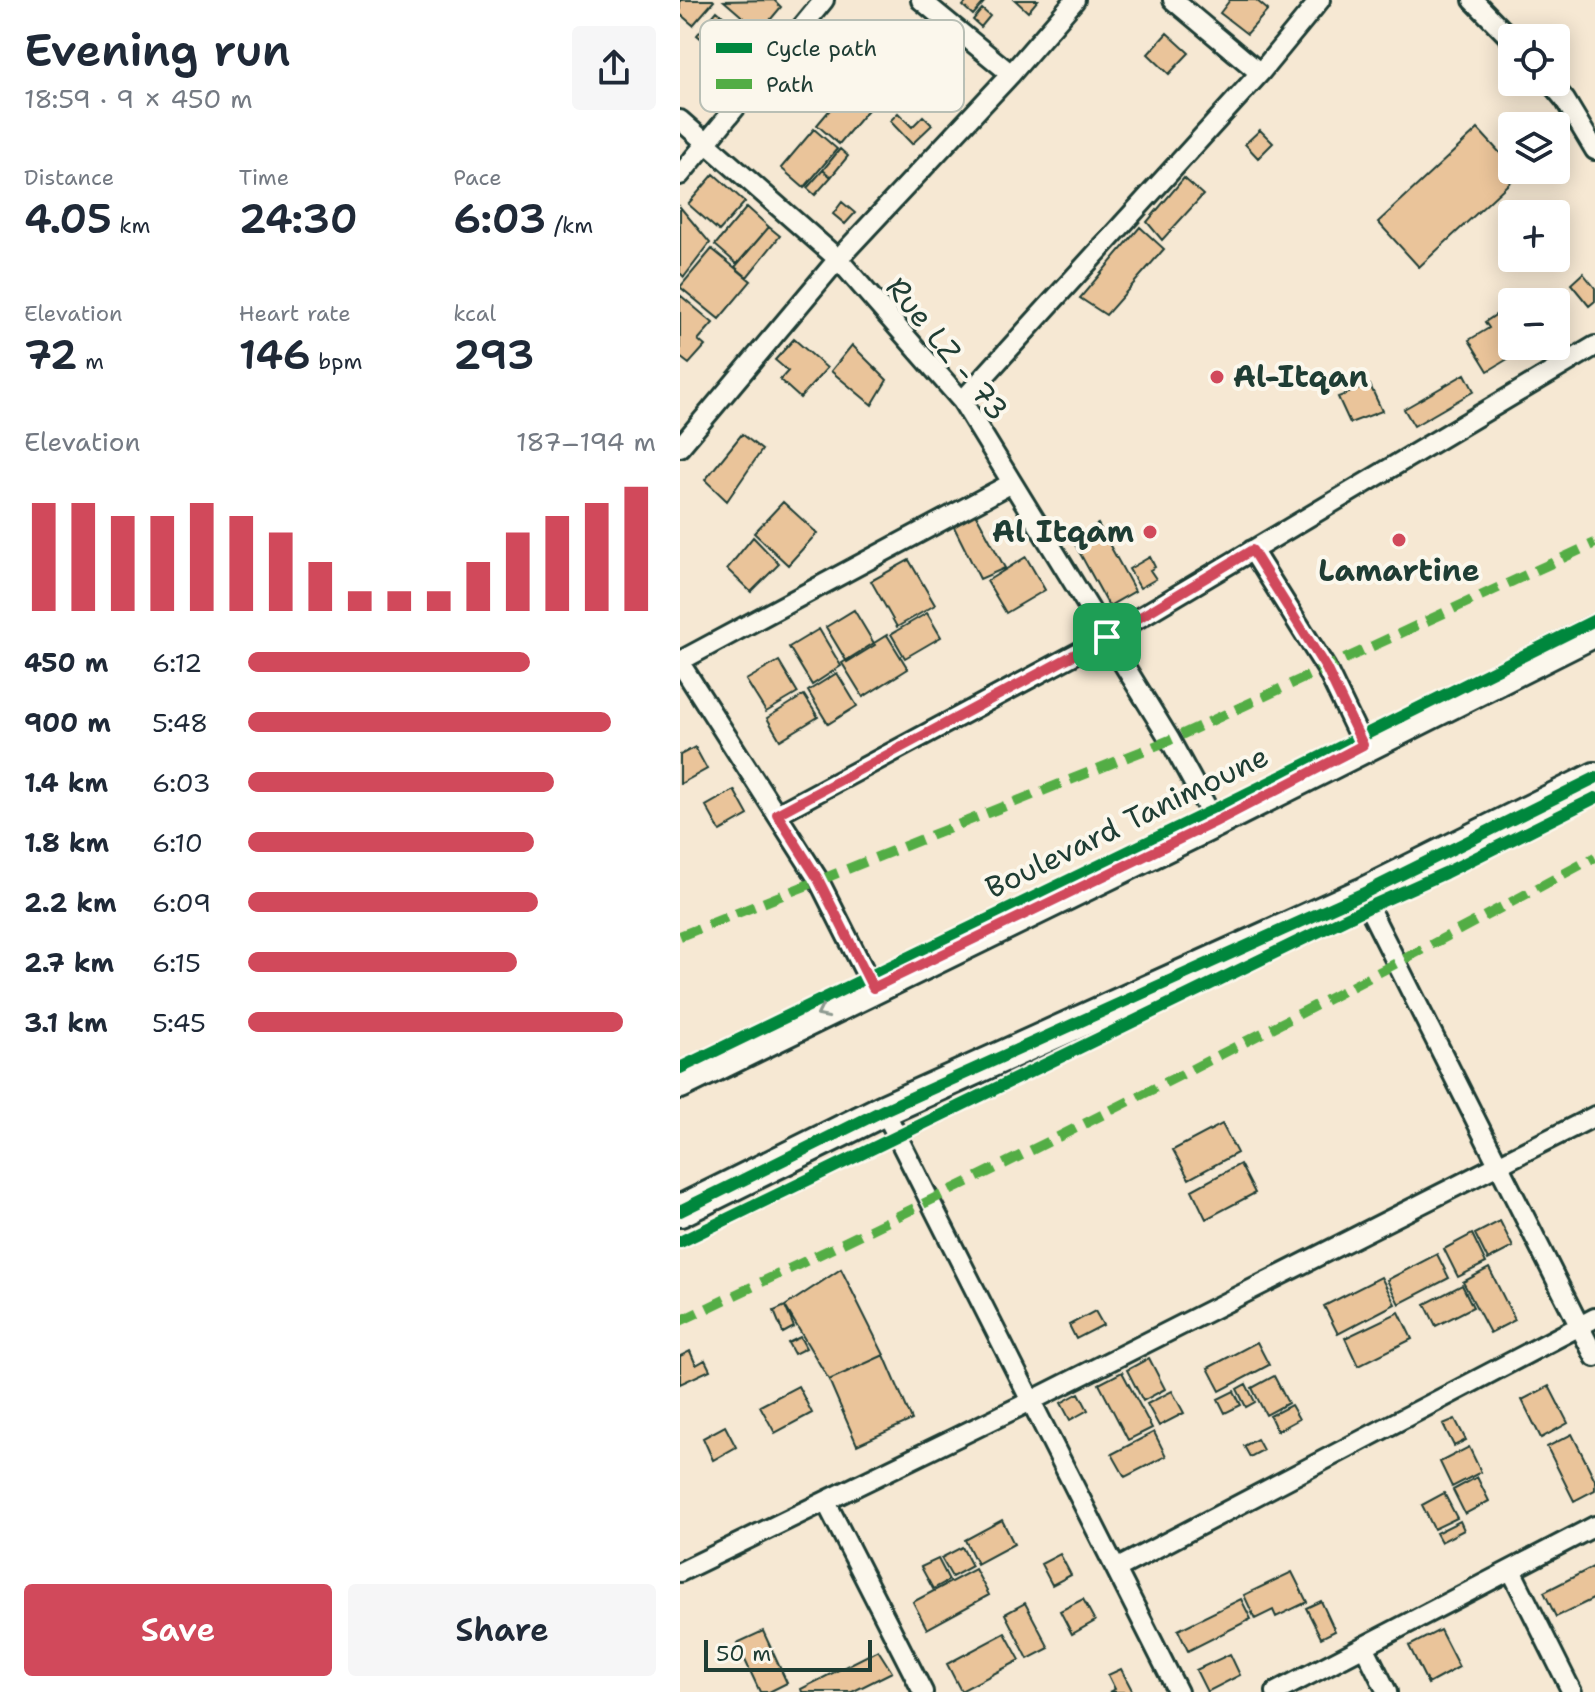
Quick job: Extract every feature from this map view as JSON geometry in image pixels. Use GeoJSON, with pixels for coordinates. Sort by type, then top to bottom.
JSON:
{"type":"FeatureCollection","features":[{"type":"Feature","properties":{"kind":"main road","name":"Boulevard Tanimoune"},"geometry":{"type":"LineString","coordinates":[[680,1083],[1215,822],[1595,631]]}},
{"type":"Feature","properties":{"kind":"main road"},"geometry":{"type":"LineString","coordinates":[[680,1211],[884,1110],[1362,894],[1595,778]]}},
{"type":"Feature","properties":{"kind":"street"},"geometry":{"type":"LineString","coordinates":[[808,20],[824,0]]}},
{"type":"Feature","properties":{"kind":"street"},"geometry":{"type":"LineString","coordinates":[[921,0],[945,20]]}},
{"type":"Feature","properties":{"kind":"street"},"geometry":{"type":"LineString","coordinates":[[680,447],[838,259],[1011,74],[1075,0]]}},
{"type":"Feature","properties":{"kind":"street"},"geometry":{"type":"LineString","coordinates":[[1173,0],[1260,73]]}},
{"type":"Feature","properties":{"kind":"street"},"geometry":{"type":"LineString","coordinates":[[962,401],[1260,73],[1320,0]]}},
{"type":"Feature","properties":{"kind":"street"},"geometry":{"type":"LineString","coordinates":[[1473,0],[1498,26]]}},
{"type":"Feature","properties":{"kind":"street"},"geometry":{"type":"LineString","coordinates":[[964,35],[1011,74]]}},
{"type":"Feature","properties":{"kind":"street"},"geometry":{"type":"LineString","coordinates":[[1562,96],[1595,150]]}},
{"type":"Feature","properties":{"kind":"street"},"geometry":{"type":"LineString","coordinates":[[680,175],[732,112]]}},
{"type":"Feature","properties":{"kind":"street","name":"Rue LZ - 73"},"geometry":{"type":"LineString","coordinates":[[680,120],[838,259],[962,401],[1170,740],[1215,822]]}},
{"type":"Feature","properties":{"kind":"street"},"geometry":{"type":"LineString","coordinates":[[777,814],[1107,637],[1595,346]]}},
{"type":"Feature","properties":{"kind":"street"},"geometry":{"type":"LineString","coordinates":[[873,988],[818,879],[680,662],[1012,483]]}},
{"type":"Feature","properties":{"kind":"street"},"geometry":{"type":"LineString","coordinates":[[1252,550],[1326,668],[1363,745]]}},
{"type":"Feature","properties":{"kind":"street"},"geometry":{"type":"LineString","coordinates":[[1362,894],[1498,1164],[1587,1322],[1595,1357]]}},
{"type":"Feature","properties":{"kind":"street"},"geometry":{"type":"LineString","coordinates":[[884,1110],[1178,1692]]}},
{"type":"Feature","properties":{"kind":"street"},"geometry":{"type":"LineString","coordinates":[[680,1572],[1031,1401],[1595,1116]]}},
{"type":"Feature","properties":{"kind":"street"},"geometry":{"type":"LineString","coordinates":[[1116,1569],[1587,1322]]}},
{"type":"Feature","properties":{"kind":"street"},"geometry":{"type":"LineString","coordinates":[[826,1502],[923,1692]]}},
{"type":"Feature","properties":{"kind":"street"},"geometry":{"type":"LineString","coordinates":[[1276,1692],[1595,1526]]}},
{"type":"Feature","properties":{"kind":"street"},"geometry":{"type":"LineString","coordinates":[[1511,1570],[1572,1692]]}},
{"type":"Feature","properties":{"kind":"street"},"geometry":{"type":"LineString","coordinates":[[1364,1646],[1387,1692]]}},
{"type":"Feature","properties":{"kind":"building"},"geometry":{"type":"Polygon","coordinates":[[[680,0],[714,1],[693,25],[680,14],[680,0]]]}},
{"type":"Feature","properties":{"kind":"building"},"geometry":{"type":"Polygon","coordinates":[[[774,0],[781,7],[770,20],[746,20],[724,1],[774,0]]]}},
{"type":"Feature","properties":{"kind":"building"},"geometry":{"type":"Polygon","coordinates":[[[968,0],[986,0],[973,15],[963,6],[968,0]]]}},
{"type":"Feature","properties":{"kind":"building"},"geometry":{"type":"Polygon","coordinates":[[[1015,0],[1038,0],[1028,12],[1015,0]]]}},
{"type":"Feature","properties":{"kind":"building"},"geometry":{"type":"Polygon","coordinates":[[[1230,0],[1256,0],[1268,10],[1247,34],[1220,13],[1230,0]]]}},
{"type":"Feature","properties":{"kind":"building"},"geometry":{"type":"Polygon","coordinates":[[[982,9],[990,16],[981,27],[973,20],[982,9]]]}},
{"type":"Feature","properties":{"kind":"building"},"geometry":{"type":"Polygon","coordinates":[[[717,11],[728,20],[710,20],[717,11]]]}},
{"type":"Feature","properties":{"kind":"building"},"geometry":{"type":"Polygon","coordinates":[[[1167,33],[1189,53],[1169,74],[1148,54],[1167,33]]]}},
{"type":"Feature","properties":{"kind":"building"},"geometry":{"type":"Polygon","coordinates":[[[828,112],[866,112],[839,144],[817,125],[828,112]]]}},
{"type":"Feature","properties":{"kind":"building"},"geometry":{"type":"Polygon","coordinates":[[[898,113],[912,127],[923,116],[932,125],[912,144],[890,121],[898,113]]]}},
{"type":"Feature","properties":{"kind":"building"},"geometry":{"type":"Polygon","coordinates":[[[814,129],[837,149],[804,188],[781,168],[814,129]]]}},
{"type":"Feature","properties":{"kind":"building"},"geometry":{"type":"Polygon","coordinates":[[[1478,129],[1498,151],[1498,184],[1508,184],[1419,267],[1378,222],[1478,129]]]}},
{"type":"Feature","properties":{"kind":"building"},"geometry":{"type":"Polygon","coordinates":[[[1260,130],[1273,143],[1258,158],[1245,144],[1260,130]]]}},
{"type":"Feature","properties":{"kind":"building"},"geometry":{"type":"Polygon","coordinates":[[[840,149],[848,156],[831,177],[823,170],[840,149]]]}},
{"type":"Feature","properties":{"kind":"building"},"geometry":{"type":"Polygon","coordinates":[[[823,170],[831,177],[815,195],[807,188],[823,170]]]}},
{"type":"Feature","properties":{"kind":"building"},"geometry":{"type":"Polygon","coordinates":[[[714,174],[745,202],[719,231],[688,204],[714,174]]]}},
{"type":"Feature","properties":{"kind":"building"},"geometry":{"type":"Polygon","coordinates":[[[1184,178],[1203,195],[1162,240],[1147,222],[1184,178]]]}},
{"type":"Feature","properties":{"kind":"building"},"geometry":{"type":"Polygon","coordinates":[[[842,202],[855,213],[845,224],[833,214],[842,202]]]}},
{"type":"Feature","properties":{"kind":"building"},"geometry":{"type":"Polygon","coordinates":[[[680,207],[710,243],[684,277],[680,273],[680,207]]]}},
{"type":"Feature","properties":{"kind":"building"},"geometry":{"type":"Polygon","coordinates":[[[747,207],[769,227],[737,264],[715,245],[747,207]]]}},
{"type":"Feature","properties":{"kind":"building"},"geometry":{"type":"Polygon","coordinates":[[[769,227],[780,236],[747,277],[735,267],[769,227]]]}},
{"type":"Feature","properties":{"kind":"building"},"geometry":{"type":"Polygon","coordinates":[[[1140,227],[1164,249],[1106,315],[1080,298],[1140,227]]]}},
{"type":"Feature","properties":{"kind":"building"},"geometry":{"type":"Polygon","coordinates":[[[712,249],[751,281],[719,319],[680,287],[712,249]]]}},
{"type":"Feature","properties":{"kind":"building"},"geometry":{"type":"Polygon","coordinates":[[[1583,273],[1595,288],[1595,301],[1589,306],[1571,284],[1583,273]]]}},
{"type":"Feature","properties":{"kind":"building"},"geometry":{"type":"Polygon","coordinates":[[[680,295],[713,323],[698,340],[705,346],[689,364],[680,357],[680,295]]]}},
{"type":"Feature","properties":{"kind":"building"},"geometry":{"type":"Polygon","coordinates":[[[1498,313],[1498,360],[1506,360],[1488,371],[1469,340],[1489,328],[1485,322],[1498,313]]]}},
{"type":"Feature","properties":{"kind":"building"},"geometry":{"type":"Polygon","coordinates":[[[794,339],[827,368],[800,398],[780,380],[788,371],[775,360],[794,339]]]}},
{"type":"Feature","properties":{"kind":"building"},"geometry":{"type":"Polygon","coordinates":[[[852,345],[887,380],[872,405],[831,371],[852,345]]]}},
{"type":"Feature","properties":{"kind":"building"},"geometry":{"type":"Polygon","coordinates":[[[1465,374],[1474,391],[1414,426],[1404,409],[1465,374]]]}},
{"type":"Feature","properties":{"kind":"building"},"geometry":{"type":"Polygon","coordinates":[[[1370,385],[1382,411],[1350,423],[1338,397],[1370,385]]]}},
{"type":"Feature","properties":{"kind":"building"},"geometry":{"type":"Polygon","coordinates":[[[742,434],[762,450],[727,501],[705,480],[742,434]]]}},
{"type":"Feature","properties":{"kind":"building"},"geometry":{"type":"Polygon","coordinates":[[[783,502],[817,533],[788,565],[754,533],[783,502]]]}},
{"type":"Feature","properties":{"kind":"building"},"geometry":{"type":"Polygon","coordinates":[[[974,511],[1005,568],[980,579],[954,527],[974,511]]]}},
{"type":"Feature","properties":{"kind":"building"},"geometry":{"type":"Polygon","coordinates":[[[1098,524],[1135,591],[1109,606],[1072,539],[1098,524]]]}},
{"type":"Feature","properties":{"kind":"building"},"geometry":{"type":"Polygon","coordinates":[[[753,537],[779,564],[751,592],[727,569],[753,537]]]}},
{"type":"Feature","properties":{"kind":"building"},"geometry":{"type":"Polygon","coordinates":[[[1026,557],[1045,590],[1006,613],[987,581],[1026,557]]]}},
{"type":"Feature","properties":{"kind":"building"},"geometry":{"type":"Polygon","coordinates":[[[1150,557],[1155,567],[1150,570],[1156,579],[1140,588],[1129,569],[1150,557]]]}},
{"type":"Feature","properties":{"kind":"building"},"geometry":{"type":"Polygon","coordinates":[[[909,560],[935,605],[897,627],[871,581],[909,560]]]}},
{"type":"Feature","properties":{"kind":"building"},"geometry":{"type":"Polygon","coordinates":[[[854,610],[875,645],[847,662],[826,627],[854,610]]]}},
{"type":"Feature","properties":{"kind":"building"},"geometry":{"type":"Polygon","coordinates":[[[927,613],[941,637],[905,658],[891,634],[927,613]]]}},
{"type":"Feature","properties":{"kind":"building"},"geometry":{"type":"Polygon","coordinates":[[[819,629],[841,666],[812,685],[789,647],[819,629]]]}},
{"type":"Feature","properties":{"kind":"building"},"geometry":{"type":"Polygon","coordinates":[[[887,635],[908,669],[863,697],[842,663],[887,635]]]}},
{"type":"Feature","properties":{"kind":"building"},"geometry":{"type":"Polygon","coordinates":[[[779,661],[798,693],[766,712],[746,680],[779,661]]]}},
{"type":"Feature","properties":{"kind":"building"},"geometry":{"type":"Polygon","coordinates":[[[837,673],[857,706],[828,724],[808,691],[837,673]]]}},
{"type":"Feature","properties":{"kind":"building"},"geometry":{"type":"Polygon","coordinates":[[[804,695],[818,717],[780,740],[767,718],[804,695]]]}},
{"type":"Feature","properties":{"kind":"building"},"geometry":{"type":"Polygon","coordinates":[[[695,747],[707,769],[680,784],[680,755],[695,747]]]}},
{"type":"Feature","properties":{"kind":"building"},"geometry":{"type":"Polygon","coordinates":[[[734,790],[748,815],[720,831],[706,806],[734,790]]]}},
{"type":"Feature","properties":{"kind":"building"},"geometry":{"type":"Polygon","coordinates":[[[1222,1124],[1237,1153],[1189,1179],[1173,1150],[1222,1124]]]}},
{"type":"Feature","properties":{"kind":"building"},"geometry":{"type":"Polygon","coordinates":[[[1240,1164],[1255,1193],[1206,1219],[1192,1190],[1240,1164]]]}},
{"type":"Feature","properties":{"kind":"building"},"geometry":{"type":"Polygon","coordinates":[[[1500,1221],[1513,1247],[1488,1260],[1475,1234],[1500,1221]]]}},
{"type":"Feature","properties":{"kind":"building"},"geometry":{"type":"Polygon","coordinates":[[[1472,1234],[1486,1263],[1458,1277],[1444,1249],[1472,1234]]]}},
{"type":"Feature","properties":{"kind":"building"},"geometry":{"type":"Polygon","coordinates":[[[1437,1254],[1449,1278],[1399,1304],[1387,1280],[1437,1254]]]}},
{"type":"Feature","properties":{"kind":"building"},"geometry":{"type":"Polygon","coordinates":[[[1489,1268],[1515,1320],[1490,1333],[1463,1282],[1489,1268]]]}},
{"type":"Feature","properties":{"kind":"building"},"geometry":{"type":"Polygon","coordinates":[[[841,1269],[884,1355],[829,1380],[785,1306],[841,1269]]]}},
{"type":"Feature","properties":{"kind":"building"},"geometry":{"type":"Polygon","coordinates":[[[1381,1277],[1395,1304],[1338,1334],[1324,1306],[1381,1277]]]}},
{"type":"Feature","properties":{"kind":"building"},"geometry":{"type":"Polygon","coordinates":[[[1462,1285],[1473,1307],[1436,1326],[1425,1304],[1462,1285]]]}},
{"type":"Feature","properties":{"kind":"building"},"geometry":{"type":"Polygon","coordinates":[[[785,1306],[794,1327],[783,1333],[774,1311],[785,1306]]]}},
{"type":"Feature","properties":{"kind":"building"},"geometry":{"type":"Polygon","coordinates":[[[1095,1311],[1103,1325],[1076,1339],[1069,1325],[1095,1311]]]}},
{"type":"Feature","properties":{"kind":"building"},"geometry":{"type":"Polygon","coordinates":[[[1399,1312],[1412,1339],[1358,1366],[1345,1338],[1399,1312]]]}},
{"type":"Feature","properties":{"kind":"building"},"geometry":{"type":"Polygon","coordinates":[[[800,1337],[806,1348],[794,1354],[788,1343],[800,1337]]]}},
{"type":"Feature","properties":{"kind":"building"},"geometry":{"type":"Polygon","coordinates":[[[1257,1342],[1269,1365],[1220,1391],[1208,1368],[1257,1342]]]}},
{"type":"Feature","properties":{"kind":"building"},"geometry":{"type":"Polygon","coordinates":[[[690,1351],[696,1365],[705,1360],[710,1370],[680,1384],[680,1356],[690,1351]]]}},
{"type":"Feature","properties":{"kind":"building"},"geometry":{"type":"Polygon","coordinates":[[[884,1355],[912,1420],[857,1445],[829,1380],[884,1355]]]}},
{"type":"Feature","properties":{"kind":"building"},"geometry":{"type":"Polygon","coordinates":[[[1149,1358],[1165,1389],[1143,1401],[1127,1370],[1149,1358]]]}},
{"type":"Feature","properties":{"kind":"building"},"geometry":{"type":"Polygon","coordinates":[[[1122,1372],[1152,1428],[1128,1440],[1099,1384],[1122,1372]]]}},
{"type":"Feature","properties":{"kind":"building"},"geometry":{"type":"Polygon","coordinates":[[[1274,1376],[1288,1403],[1266,1415],[1252,1388],[1274,1376]]]}},
{"type":"Feature","properties":{"kind":"building"},"geometry":{"type":"Polygon","coordinates":[[[1246,1384],[1255,1402],[1246,1407],[1237,1389],[1246,1384]]]}},
{"type":"Feature","properties":{"kind":"building"},"geometry":{"type":"Polygon","coordinates":[[[798,1386],[812,1413],[775,1433],[760,1406],[798,1386]]]}},
{"type":"Feature","properties":{"kind":"building"},"geometry":{"type":"Polygon","coordinates":[[[1549,1386],[1568,1423],[1541,1438],[1522,1400],[1549,1386]]]}},
{"type":"Feature","properties":{"kind":"building"},"geometry":{"type":"Polygon","coordinates":[[[1172,1391],[1184,1413],[1159,1426],[1147,1404],[1172,1391]]]}},
{"type":"Feature","properties":{"kind":"building"},"geometry":{"type":"Polygon","coordinates":[[[1234,1391],[1241,1405],[1225,1413],[1218,1399],[1234,1391]]]}},
{"type":"Feature","properties":{"kind":"building"},"geometry":{"type":"Polygon","coordinates":[[[1079,1393],[1088,1410],[1070,1420],[1061,1403],[1079,1393]]]}},
{"type":"Feature","properties":{"kind":"building"},"geometry":{"type":"Polygon","coordinates":[[[1291,1405],[1299,1419],[1277,1431],[1270,1416],[1291,1405]]]}},
{"type":"Feature","properties":{"kind":"building"},"geometry":{"type":"Polygon","coordinates":[[[1455,1419],[1466,1440],[1454,1446],[1443,1424],[1455,1419]]]}},
{"type":"Feature","properties":{"kind":"building"},"geometry":{"type":"Polygon","coordinates":[[[725,1426],[736,1447],[713,1460],[703,1438],[725,1426]]]}},
{"type":"Feature","properties":{"kind":"building"},"geometry":{"type":"Polygon","coordinates":[[[1154,1432],[1166,1456],[1125,1477],[1112,1454],[1154,1432]]]}},
{"type":"Feature","properties":{"kind":"building"},"geometry":{"type":"Polygon","coordinates":[[[1572,1434],[1595,1480],[1595,1490],[1574,1501],[1547,1447],[1572,1434]]]}},
{"type":"Feature","properties":{"kind":"building"},"geometry":{"type":"Polygon","coordinates":[[[1257,1439],[1263,1450],[1250,1457],[1244,1446],[1257,1439]]]}},
{"type":"Feature","properties":{"kind":"building"},"geometry":{"type":"Polygon","coordinates":[[[1469,1447],[1481,1472],[1452,1487],[1440,1462],[1469,1447]]]}},
{"type":"Feature","properties":{"kind":"building"},"geometry":{"type":"Polygon","coordinates":[[[1477,1477],[1489,1501],[1465,1514],[1453,1490],[1477,1477]]]}},
{"type":"Feature","properties":{"kind":"building"},"geometry":{"type":"Polygon","coordinates":[[[1444,1493],[1457,1518],[1434,1529],[1422,1505],[1444,1493]]]}},
{"type":"Feature","properties":{"kind":"building"},"geometry":{"type":"Polygon","coordinates":[[[1002,1520],[1014,1544],[977,1564],[965,1540],[1002,1520]]]}},
{"type":"Feature","properties":{"kind":"building"},"geometry":{"type":"Polygon","coordinates":[[[1460,1521],[1464,1530],[1441,1542],[1436,1533],[1460,1521]]]}},
{"type":"Feature","properties":{"kind":"building"},"geometry":{"type":"Polygon","coordinates":[[[962,1547],[972,1566],[952,1577],[941,1558],[962,1547]]]}},
{"type":"Feature","properties":{"kind":"building"},"geometry":{"type":"Polygon","coordinates":[[[1060,1554],[1071,1575],[1052,1585],[1041,1564],[1060,1554]]]}},
{"type":"Feature","properties":{"kind":"building"},"geometry":{"type":"Polygon","coordinates":[[[938,1559],[949,1580],[933,1589],[921,1567],[938,1559]]]}},
{"type":"Feature","properties":{"kind":"building"},"geometry":{"type":"Polygon","coordinates":[[[1595,1566],[1595,1598],[1556,1617],[1544,1592],[1595,1566]]]}},
{"type":"Feature","properties":{"kind":"building"},"geometry":{"type":"Polygon","coordinates":[[[975,1569],[989,1595],[927,1629],[913,1602],[975,1569]]]}},
{"type":"Feature","properties":{"kind":"building"},"geometry":{"type":"Polygon","coordinates":[[[1292,1572],[1307,1602],[1276,1617],[1273,1610],[1255,1619],[1244,1595],[1292,1572]]]}},
{"type":"Feature","properties":{"kind":"building"},"geometry":{"type":"Polygon","coordinates":[[[1083,1599],[1095,1621],[1072,1634],[1060,1611],[1083,1599]]]}},
{"type":"Feature","properties":{"kind":"building"},"geometry":{"type":"Polygon","coordinates":[[[1241,1599],[1251,1619],[1188,1651],[1178,1630],[1241,1599]]]}},
{"type":"Feature","properties":{"kind":"building"},"geometry":{"type":"Polygon","coordinates":[[[1321,1601],[1335,1631],[1321,1638],[1306,1608],[1321,1601]]]}},
{"type":"Feature","properties":{"kind":"building"},"geometry":{"type":"Polygon","coordinates":[[[1025,1603],[1049,1648],[1028,1659],[1005,1614],[1025,1603]]]}},
{"type":"Feature","properties":{"kind":"building"},"geometry":{"type":"Polygon","coordinates":[[[1440,1630],[1459,1667],[1428,1684],[1409,1646],[1440,1630]]]}},
{"type":"Feature","properties":{"kind":"building"},"geometry":{"type":"Polygon","coordinates":[[[763,1631],[787,1683],[769,1692],[760,1692],[737,1643],[763,1631]]]}},
{"type":"Feature","properties":{"kind":"building"},"geometry":{"type":"Polygon","coordinates":[[[1005,1633],[1020,1660],[961,1691],[947,1664],[1005,1633]]]}},
{"type":"Feature","properties":{"kind":"building"},"geometry":{"type":"Polygon","coordinates":[[[878,1650],[892,1672],[852,1692],[802,1692],[801,1689],[878,1650]]]}},
{"type":"Feature","properties":{"kind":"building"},"geometry":{"type":"Polygon","coordinates":[[[1230,1654],[1240,1675],[1207,1692],[1196,1670],[1230,1654]]]}},
{"type":"Feature","properties":{"kind":"building"},"geometry":{"type":"Polygon","coordinates":[[[1121,1669],[1133,1692],[1109,1692],[1115,1689],[1108,1675],[1121,1669]]]}},
{"type":"Feature","properties":{"kind":"marked path"},"geometry":{"type":"LineString","coordinates":[[680,936],[1170,740],[1595,543]]}},
{"type":"Feature","properties":{"kind":"marked path"},"geometry":{"type":"LineString","coordinates":[[680,1321],[1140,1095],[1595,857]]}},
{"type":"Feature","properties":{"kind":"cycle path"},"geometry":{"type":"LineString","coordinates":[[680,1068],[1210,812],[1595,620]]}},
{"type":"Feature","properties":{"kind":"cycle path"},"geometry":{"type":"LineString","coordinates":[[680,1211],[884,1110],[1362,894],[1595,778]]}},
{"type":"Feature","properties":{"kind":"cycle path"},"geometry":{"type":"LineString","coordinates":[[680,1242],[1595,798]]}},
{"type":"Feature","properties":{"kind":"place","name":"Al-Itqan"},"geometry":{"type":"Point","coordinates":[1217,377]}},
{"type":"Feature","properties":{"kind":"place","name":"Al Itqam"},"geometry":{"type":"Point","coordinates":[1150,532]}},
{"type":"Feature","properties":{"kind":"place","name":"Lamartine"},"geometry":{"type":"Point","coordinates":[1399,540]}},
{"type":"Feature","properties":{"kind":"route"},"geometry":{"type":"LineString","coordinates":[[1252,550],[1326,668],[1363,745],[1215,822],[873,988],[818,879],[777,814],[1107,637],[1252,550]]}}]}
